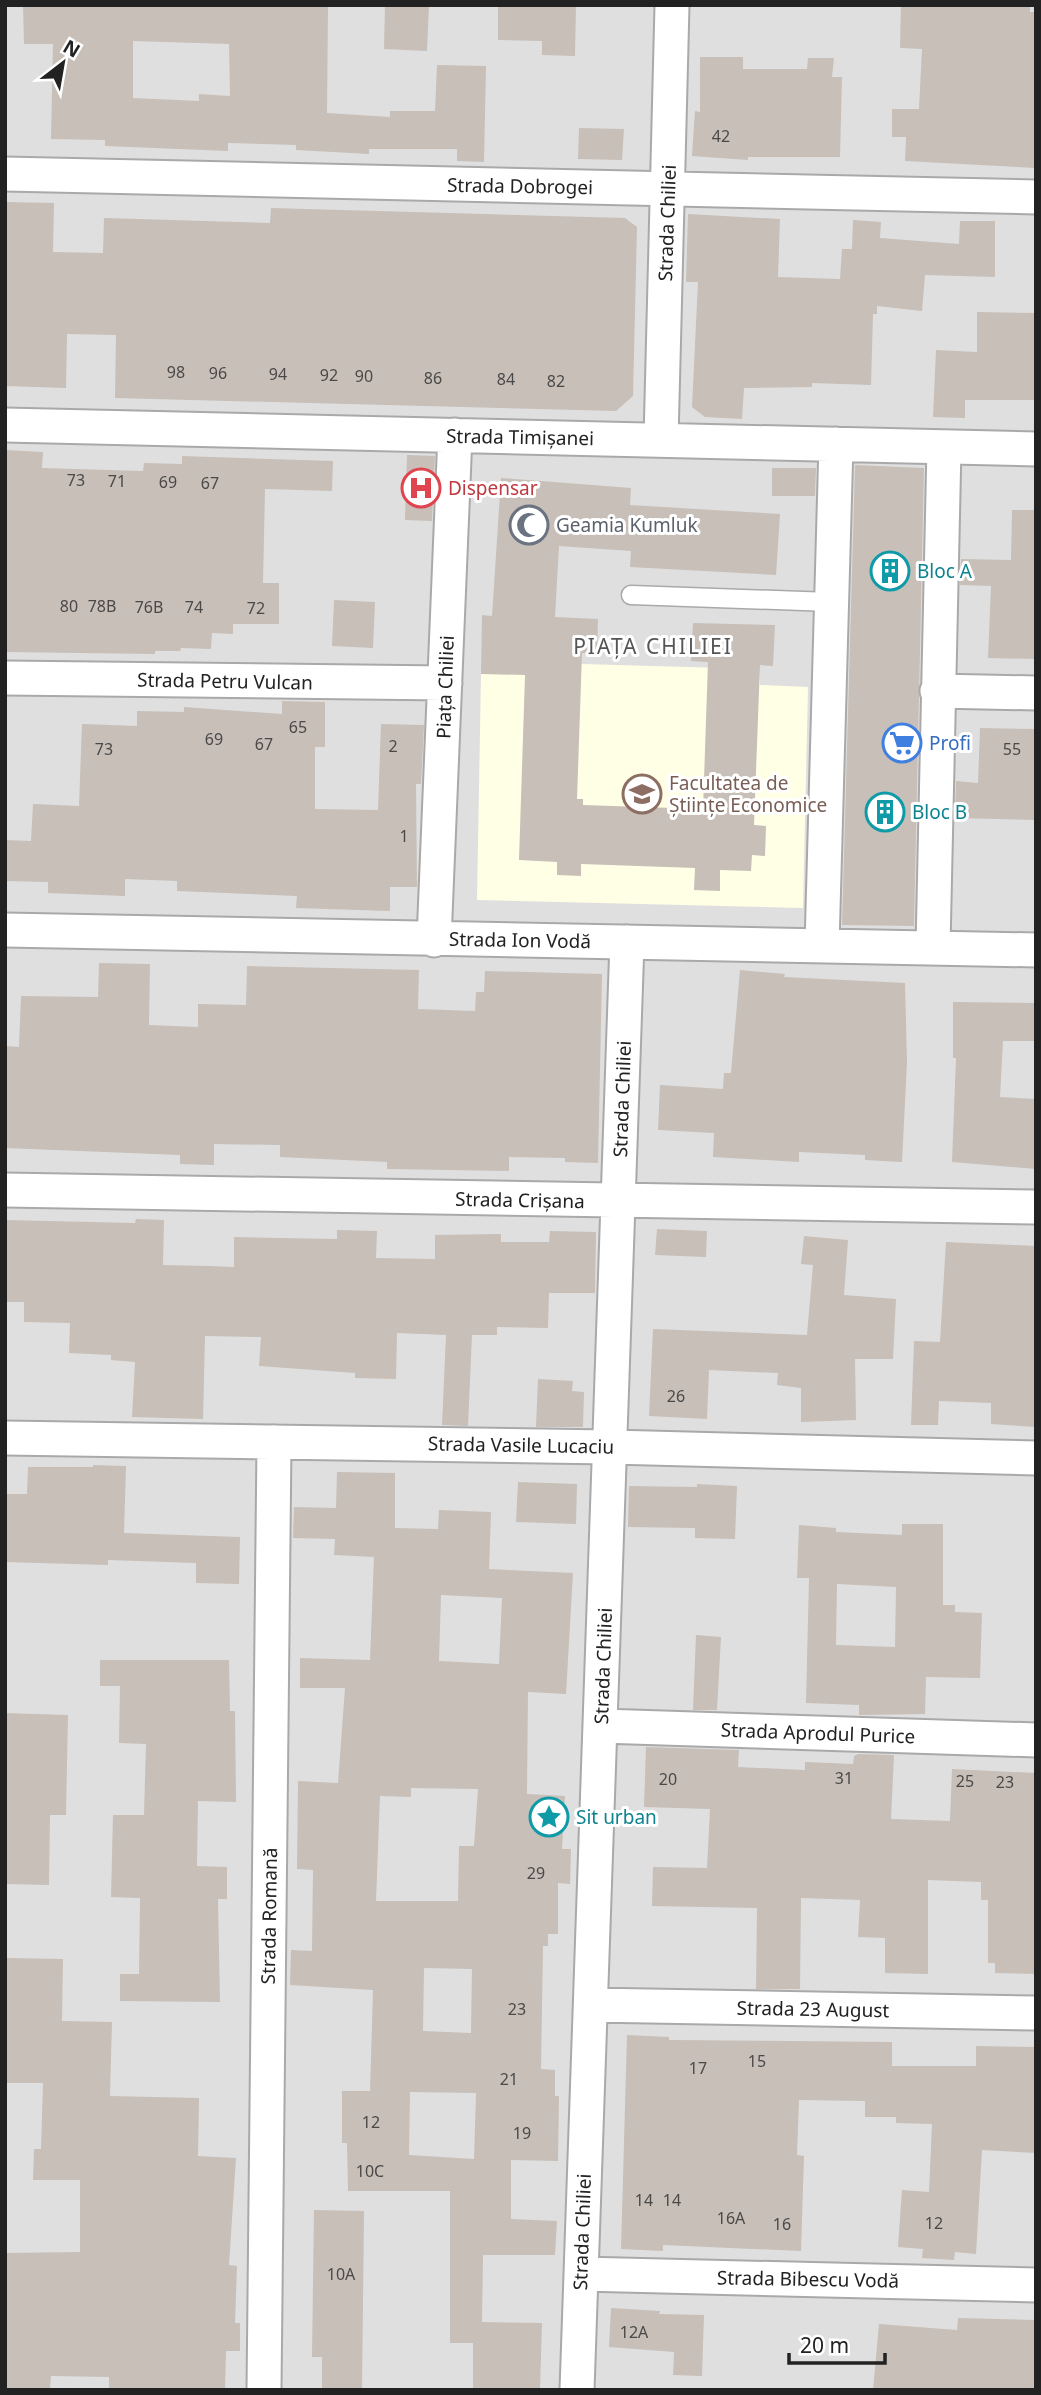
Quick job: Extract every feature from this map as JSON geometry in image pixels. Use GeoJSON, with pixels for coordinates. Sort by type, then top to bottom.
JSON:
{"type":"FeatureCollection","features":[{"type":"Feature","properties":{"kind":"street","name":"Strada Chiliei"},"geometry":{"type":"LineString","coordinates":[[661,440],[672,5]]}},
{"type":"Feature","properties":{"kind":"street","name":"Strada Dobrogei"},"geometry":{"type":"LineString","coordinates":[[5,174],[1036,198]]}},
{"type":"Feature","properties":{"kind":"street","name":"Strada Timișanei"},"geometry":{"type":"LineString","coordinates":[[5,425],[1036,449]]}},
{"type":"Feature","properties":{"kind":"street","name":"Piața Chiliei"},"geometry":{"type":"LineString","coordinates":[[434,940],[455,435]]}},
{"type":"Feature","properties":{"kind":"street"},"geometry":{"type":"LineString","coordinates":[[822,945],[836,444]]}},
{"type":"Feature","properties":{"kind":"street"},"geometry":{"type":"LineString","coordinates":[[933,947],[944,447]]}},
{"type":"Feature","properties":{"kind":"street","name":"Strada Petru Vulcan"},"geometry":{"type":"LineString","coordinates":[[5,678],[445,683]]}},
{"type":"Feature","properties":{"kind":"street"},"geometry":{"type":"LineString","coordinates":[[937,691],[1036,693]]}},
{"type":"Feature","properties":{"kind":"street","name":"Strada Ion Vodă"},"geometry":{"type":"LineString","coordinates":[[5,930],[1036,950]]}},
{"type":"Feature","properties":{"kind":"street","name":"Strada Chiliei"},"geometry":{"type":"LineString","coordinates":[[577,2390],[627,942]]}},
{"type":"Feature","properties":{"kind":"street","name":"Strada Crișana"},"geometry":{"type":"LineString","coordinates":[[5,1190],[1036,1207]]}},
{"type":"Feature","properties":{"kind":"street","name":"Strada Vasile Lucaciu"},"geometry":{"type":"LineString","coordinates":[[5,1438],[611,1447],[1036,1458]]}},
{"type":"Feature","properties":{"kind":"street","name":"Strada Romană"},"geometry":{"type":"LineString","coordinates":[[264,2390],[274,1442]]}},
{"type":"Feature","properties":{"kind":"street","name":"Strada Aprodul Purice"},"geometry":{"type":"LineString","coordinates":[[601,1726],[1036,1740]]}},
{"type":"Feature","properties":{"kind":"street","name":"Strada 23 August"},"geometry":{"type":"LineString","coordinates":[[591,2005],[1036,2013]]}},
{"type":"Feature","properties":{"kind":"street","name":"Strada Bibescu Vodă"},"geometry":{"type":"LineString","coordinates":[[581,2274],[1036,2285]]}},
{"type":"Feature","properties":{"kind":"lane"},"geometry":{"type":"LineString","coordinates":[[631,595],[831,602]]}},
{"type":"Feature","properties":{"kind":"shaded area"},"geometry":{"type":"Polygon","coordinates":[[[5,5],[1036,5],[1036,2390],[5,2390],[5,5]]]}},
{"type":"Feature","properties":{"kind":"shaded area","name":"Facultatea de Științe Economice"},"geometry":{"type":"Polygon","coordinates":[[[581,664],[759,669],[760,685],[808,687],[803,908],[477,900],[481,674],[520,674],[581,664]]]}},
{"type":"Feature","properties":{"kind":"building"},"geometry":{"type":"Polygon","coordinates":[[[23,5],[328,5],[327,113],[390,117],[390,111],[435,111],[437,65],[486,66],[484,162],[457,161],[457,149],[369,149],[369,154],[296,150],[296,145],[228,143],[228,151],[105,146],[105,140],[51,139],[53,44],[24,44],[23,5]],[[133,41],[133,98],[199,101],[199,94],[230,96],[229,44],[133,41]]]}},
{"type":"Feature","properties":{"kind":"building"},"geometry":{"type":"Polygon","coordinates":[[[385,5],[429,5],[427,51],[384,49],[385,5]]]}},
{"type":"Feature","properties":{"kind":"building"},"geometry":{"type":"Polygon","coordinates":[[[498,5],[576,5],[575,56],[542,55],[542,41],[498,40],[498,5]]]}},
{"type":"Feature","properties":{"kind":"building"},"geometry":{"type":"Polygon","coordinates":[[[901,5],[1030,5],[1030,12],[1036,12],[1036,168],[905,161],[906,137],[892,137],[892,109],[919,109],[922,49],[900,48],[901,5]]]}},
{"type":"Feature","properties":{"kind":"building"},"geometry":{"type":"Polygon","coordinates":[[[700,57],[743,57],[743,69],[807,69],[808,58],[834,58],[832,77],[842,77],[840,157],[748,157],[748,160],[692,156],[695,111],[700,112],[700,57]]]}},
{"type":"Feature","properties":{"kind":"building"},"geometry":{"type":"Polygon","coordinates":[[[579,128],[624,129],[622,160],[578,159],[579,128]]]}},
{"type":"Feature","properties":{"kind":"building"},"geometry":{"type":"Polygon","coordinates":[[[5,202],[54,203],[53,252],[103,253],[104,218],[270,223],[271,208],[625,218],[637,227],[633,396],[616,411],[115,398],[116,335],[67,334],[66,388],[5,386],[5,202]]]}},
{"type":"Feature","properties":{"kind":"building"},"geometry":{"type":"Polygon","coordinates":[[[688,214],[780,219],[778,277],[840,279],[842,249],[852,249],[853,220],[881,222],[880,238],[959,244],[960,221],[995,221],[995,277],[925,275],[922,311],[877,306],[877,314],[873,314],[871,385],[812,383],[812,387],[744,388],[742,419],[705,417],[692,407],[698,282],[686,282],[688,214]]]}},
{"type":"Feature","properties":{"kind":"building"},"geometry":{"type":"Polygon","coordinates":[[[977,312],[1036,313],[1036,400],[965,400],[965,418],[933,417],[936,350],[977,352],[977,312]]]}},
{"type":"Feature","properties":{"kind":"building"},"geometry":{"type":"Polygon","coordinates":[[[5,450],[43,452],[42,468],[143,471],[144,463],[182,464],[182,456],[333,461],[332,491],[265,489],[263,583],[279,583],[279,624],[233,624],[233,634],[212,633],[211,649],[181,648],[180,651],[155,651],[155,654],[5,652],[5,450]]]}},
{"type":"Feature","properties":{"kind":"building","name":"Dispensar"},"geometry":{"type":"Polygon","coordinates":[[[407,455],[435,456],[432,521],[405,520],[407,455]]]}},
{"type":"Feature","properties":{"kind":"building"},"geometry":{"type":"Polygon","coordinates":[[[855,465],[924,468],[914,926],[842,925],[855,465]]]}},
{"type":"Feature","properties":{"kind":"building"},"geometry":{"type":"Polygon","coordinates":[[[772,468],[816,468],[815,496],[772,496],[772,468]]]}},
{"type":"Feature","properties":{"kind":"building"},"geometry":{"type":"Polygon","coordinates":[[[501,478],[631,488],[630,505],[780,514],[776,575],[630,567],[631,551],[559,546],[555,617],[598,619],[597,654],[582,653],[577,799],[583,799],[583,805],[703,809],[708,662],[691,661],[693,623],[775,625],[773,666],[760,665],[754,825],[766,826],[765,856],[752,855],[751,871],[720,870],[720,891],[694,890],[695,868],[581,864],[581,876],[557,875],[557,862],[519,860],[525,675],[481,674],[482,615],[492,616],[501,478]]]}},
{"type":"Feature","properties":{"kind":"building"},"geometry":{"type":"Polygon","coordinates":[[[1012,510],[1036,510],[1036,659],[988,658],[991,586],[960,585],[961,559],[1011,560],[1012,510]]]}},
{"type":"Feature","properties":{"kind":"building"},"geometry":{"type":"Polygon","coordinates":[[[334,600],[375,602],[373,648],[332,646],[334,600]]]}},
{"type":"Feature","properties":{"kind":"building"},"geometry":{"type":"Polygon","coordinates":[[[282,701],[325,702],[325,747],[315,747],[315,809],[378,810],[381,724],[424,725],[421,784],[416,784],[417,887],[390,887],[390,911],[296,908],[297,896],[177,891],[177,881],[125,879],[125,896],[48,893],[48,882],[5,881],[5,840],[31,841],[33,804],[79,806],[82,724],[137,726],[137,711],[184,712],[184,707],[282,714],[282,701]]]}},
{"type":"Feature","properties":{"kind":"building"},"geometry":{"type":"Polygon","coordinates":[[[980,728],[1036,729],[1036,820],[955,818],[956,781],[978,783],[980,728]]]}},
{"type":"Feature","properties":{"kind":"building"},"geometry":{"type":"Polygon","coordinates":[[[99,963],[150,964],[149,1025],[198,1027],[198,1004],[246,1005],[247,966],[419,970],[418,1009],[475,1011],[476,992],[484,992],[485,971],[602,974],[598,1163],[565,1162],[565,1158],[509,1157],[509,1171],[387,1169],[387,1162],[280,1157],[280,1145],[214,1144],[214,1165],[180,1164],[180,1155],[5,1148],[5,1046],[19,1047],[21,996],[98,997],[99,963]]]}},
{"type":"Feature","properties":{"kind":"building"},"geometry":{"type":"Polygon","coordinates":[[[740,970],[785,974],[784,977],[905,983],[907,1062],[902,1162],[865,1160],[865,1155],[799,1152],[799,1162],[713,1157],[714,1133],[658,1130],[660,1085],[723,1089],[724,1073],[731,1073],[740,970]]]}},
{"type":"Feature","properties":{"kind":"building"},"geometry":{"type":"Polygon","coordinates":[[[953,1002],[1036,1003],[1036,1041],[1003,1041],[1000,1097],[1036,1099],[1036,1169],[952,1162],[956,1058],[953,1058],[953,1002]]]}},
{"type":"Feature","properties":{"kind":"building"},"geometry":{"type":"Polygon","coordinates":[[[136,1219],[164,1220],[163,1265],[234,1267],[234,1237],[337,1239],[337,1230],[377,1231],[376,1258],[435,1259],[435,1235],[501,1234],[501,1242],[549,1242],[550,1231],[596,1232],[595,1293],[549,1293],[548,1328],[497,1327],[497,1335],[472,1335],[468,1426],[442,1425],[446,1335],[397,1333],[396,1379],[355,1378],[355,1373],[259,1366],[261,1337],[205,1336],[203,1419],[132,1417],[135,1362],[111,1360],[111,1355],[69,1353],[70,1323],[24,1322],[24,1302],[5,1302],[5,1220],[135,1223],[136,1219]]]}},
{"type":"Feature","properties":{"kind":"building"},"geometry":{"type":"Polygon","coordinates":[[[657,1229],[707,1231],[706,1257],[655,1255],[657,1229]]]}},
{"type":"Feature","properties":{"kind":"building"},"geometry":{"type":"Polygon","coordinates":[[[804,1236],[848,1240],[844,1295],[896,1299],[893,1359],[855,1359],[856,1420],[801,1422],[801,1388],[777,1385],[778,1373],[709,1370],[707,1419],[649,1416],[653,1329],[807,1335],[813,1265],[801,1264],[804,1236]]]}},
{"type":"Feature","properties":{"kind":"building"},"geometry":{"type":"Polygon","coordinates":[[[946,1242],[1036,1246],[1036,1427],[991,1424],[991,1403],[939,1401],[938,1425],[911,1425],[914,1341],[940,1342],[946,1242]]]}},
{"type":"Feature","properties":{"kind":"building"},"geometry":{"type":"Polygon","coordinates":[[[538,1379],[573,1381],[572,1391],[584,1392],[583,1427],[536,1427],[538,1379]]]}},
{"type":"Feature","properties":{"kind":"building"},"geometry":{"type":"Polygon","coordinates":[[[126,1466],[124,1533],[240,1537],[239,1584],[196,1583],[196,1563],[108,1560],[108,1565],[5,1562],[5,1494],[27,1494],[28,1467],[126,1466]]]}},
{"type":"Feature","properties":{"kind":"building"},"geometry":{"type":"Polygon","coordinates":[[[337,1472],[395,1473],[395,1528],[438,1529],[439,1510],[491,1512],[489,1569],[573,1573],[566,1694],[528,1692],[527,1794],[565,1796],[562,1849],[571,1849],[570,1884],[558,1883],[558,1934],[548,1934],[548,1946],[543,1946],[541,2069],[555,2070],[555,2096],[559,2096],[558,2161],[511,2160],[511,2219],[557,2221],[555,2255],[483,2255],[482,2322],[542,2323],[540,2390],[473,2390],[473,2343],[450,2343],[450,2191],[348,2191],[347,2143],[342,2143],[342,2091],[370,2091],[373,1990],[290,1985],[291,1950],[312,1951],[313,1870],[297,1869],[298,1781],[338,1783],[345,1688],[300,1688],[300,1658],[370,1660],[374,1557],[334,1555],[335,1539],[293,1538],[294,1507],[336,1508],[337,1472]],[[441,1595],[439,1661],[499,1664],[502,1598],[441,1595]],[[411,1788],[411,1797],[380,1796],[376,1901],[458,1901],[459,1846],[474,1846],[478,1789],[411,1788]],[[424,1968],[423,2031],[471,2033],[472,1969],[424,1968]],[[410,2092],[409,2155],[474,2159],[476,2093],[410,2092]]]}},
{"type":"Feature","properties":{"kind":"building"},"geometry":{"type":"Polygon","coordinates":[[[518,1482],[577,1484],[576,1524],[516,1522],[518,1482]]]}},
{"type":"Feature","properties":{"kind":"building"},"geometry":{"type":"Polygon","coordinates":[[[697,1484],[737,1486],[735,1539],[695,1538],[695,1528],[628,1527],[629,1486],[697,1487],[697,1484]]]}},
{"type":"Feature","properties":{"kind":"building"},"geometry":{"type":"Polygon","coordinates":[[[902,1524],[943,1524],[943,1605],[955,1605],[955,1612],[982,1613],[980,1678],[926,1677],[925,1714],[859,1715],[859,1705],[806,1703],[809,1578],[797,1578],[799,1525],[836,1528],[836,1532],[902,1535],[902,1524]],[[837,1584],[836,1645],[895,1647],[896,1587],[837,1584]]]}},
{"type":"Feature","properties":{"kind":"building"},"geometry":{"type":"Polygon","coordinates":[[[696,1635],[721,1637],[717,1710],[693,1710],[696,1635]]]}},
{"type":"Feature","properties":{"kind":"building"},"geometry":{"type":"Polygon","coordinates":[[[100,1660],[229,1660],[230,1711],[235,1711],[236,1802],[198,1801],[197,1866],[227,1867],[227,1899],[218,1899],[220,2002],[120,2001],[120,1974],[139,1974],[140,1898],[111,1897],[113,1815],[144,1815],[146,1744],[119,1743],[120,1686],[100,1686],[100,1660]]]}},
{"type":"Feature","properties":{"kind":"building"},"geometry":{"type":"Polygon","coordinates":[[[5,1713],[68,1715],[66,1815],[50,1815],[49,1885],[5,1884],[5,1713]]]}},
{"type":"Feature","properties":{"kind":"building"},"geometry":{"type":"Polygon","coordinates":[[[646,1747],[739,1750],[738,1767],[805,1770],[805,1762],[853,1764],[854,1756],[858,1754],[894,1755],[891,1819],[950,1821],[952,1769],[1036,1773],[1036,1974],[995,1973],[995,1963],[988,1963],[988,1900],[981,1900],[981,1882],[928,1880],[928,1974],[885,1973],[885,1938],[858,1937],[860,1900],[801,1898],[800,1989],[756,1989],[757,1908],[652,1906],[653,1867],[707,1868],[710,1809],[644,1807],[646,1747]]]}},
{"type":"Feature","properties":{"kind":"building"},"geometry":{"type":"Polygon","coordinates":[[[5,1958],[63,1959],[62,2021],[112,2022],[110,2096],[199,2098],[198,2156],[236,2158],[229,2265],[237,2266],[235,2323],[240,2323],[240,2351],[226,2351],[225,2390],[109,2390],[109,2377],[51,2376],[50,2390],[5,2390],[5,2253],[80,2252],[80,2180],[33,2180],[34,2149],[41,2149],[43,2083],[5,2083],[5,1958]]]}},
{"type":"Feature","properties":{"kind":"building"},"geometry":{"type":"Polygon","coordinates":[[[627,2035],[669,2037],[669,2040],[892,2042],[892,2066],[976,2066],[976,2046],[1036,2047],[1036,2153],[982,2150],[976,2254],[955,2252],[954,2260],[922,2258],[923,2249],[898,2247],[902,2190],[929,2192],[932,2124],[896,2123],[896,2117],[865,2117],[865,2101],[799,2100],[797,2155],[804,2156],[801,2251],[663,2245],[663,2251],[621,2249],[627,2035]]]}},
{"type":"Feature","properties":{"kind":"building"},"geometry":{"type":"Polygon","coordinates":[[[314,2210],[364,2211],[362,2390],[322,2390],[322,2357],[312,2357],[314,2210]]]}},
{"type":"Feature","properties":{"kind":"building"},"geometry":{"type":"Polygon","coordinates":[[[611,2308],[660,2311],[659,2314],[704,2315],[702,2376],[673,2375],[674,2352],[609,2347],[611,2308]]]}},
{"type":"Feature","properties":{"kind":"building"},"geometry":{"type":"Polygon","coordinates":[[[958,2318],[1036,2320],[1036,2390],[873,2390],[879,2324],[957,2330],[958,2318]]]}},
{"type":"Feature","properties":{"kind":"place","name":"Dispensar"},"geometry":{"type":"Point","coordinates":[421,488]}},
{"type":"Feature","properties":{"kind":"place","name":"Geamia Kumluk"},"geometry":{"type":"Point","coordinates":[529,525]}},
{"type":"Feature","properties":{"kind":"place","name":"Bloc A"},"geometry":{"type":"Point","coordinates":[890,571]}},
{"type":"Feature","properties":{"kind":"place","name":"Profi"},"geometry":{"type":"Point","coordinates":[902,743]}},
{"type":"Feature","properties":{"kind":"place","name":"Facultatea de Științe Economice"},"geometry":{"type":"Point","coordinates":[642,794]}},
{"type":"Feature","properties":{"kind":"place","name":"Bloc B"},"geometry":{"type":"Point","coordinates":[885,812]}},
{"type":"Feature","properties":{"kind":"place","name":"Sit urban"},"geometry":{"type":"Point","coordinates":[549,1817]}},
{"type":"Feature","properties":{"kind":"district","name":"PIAȚA CHILIEI"},"geometry":{"type":"Point","coordinates":[653,647]}}]}
